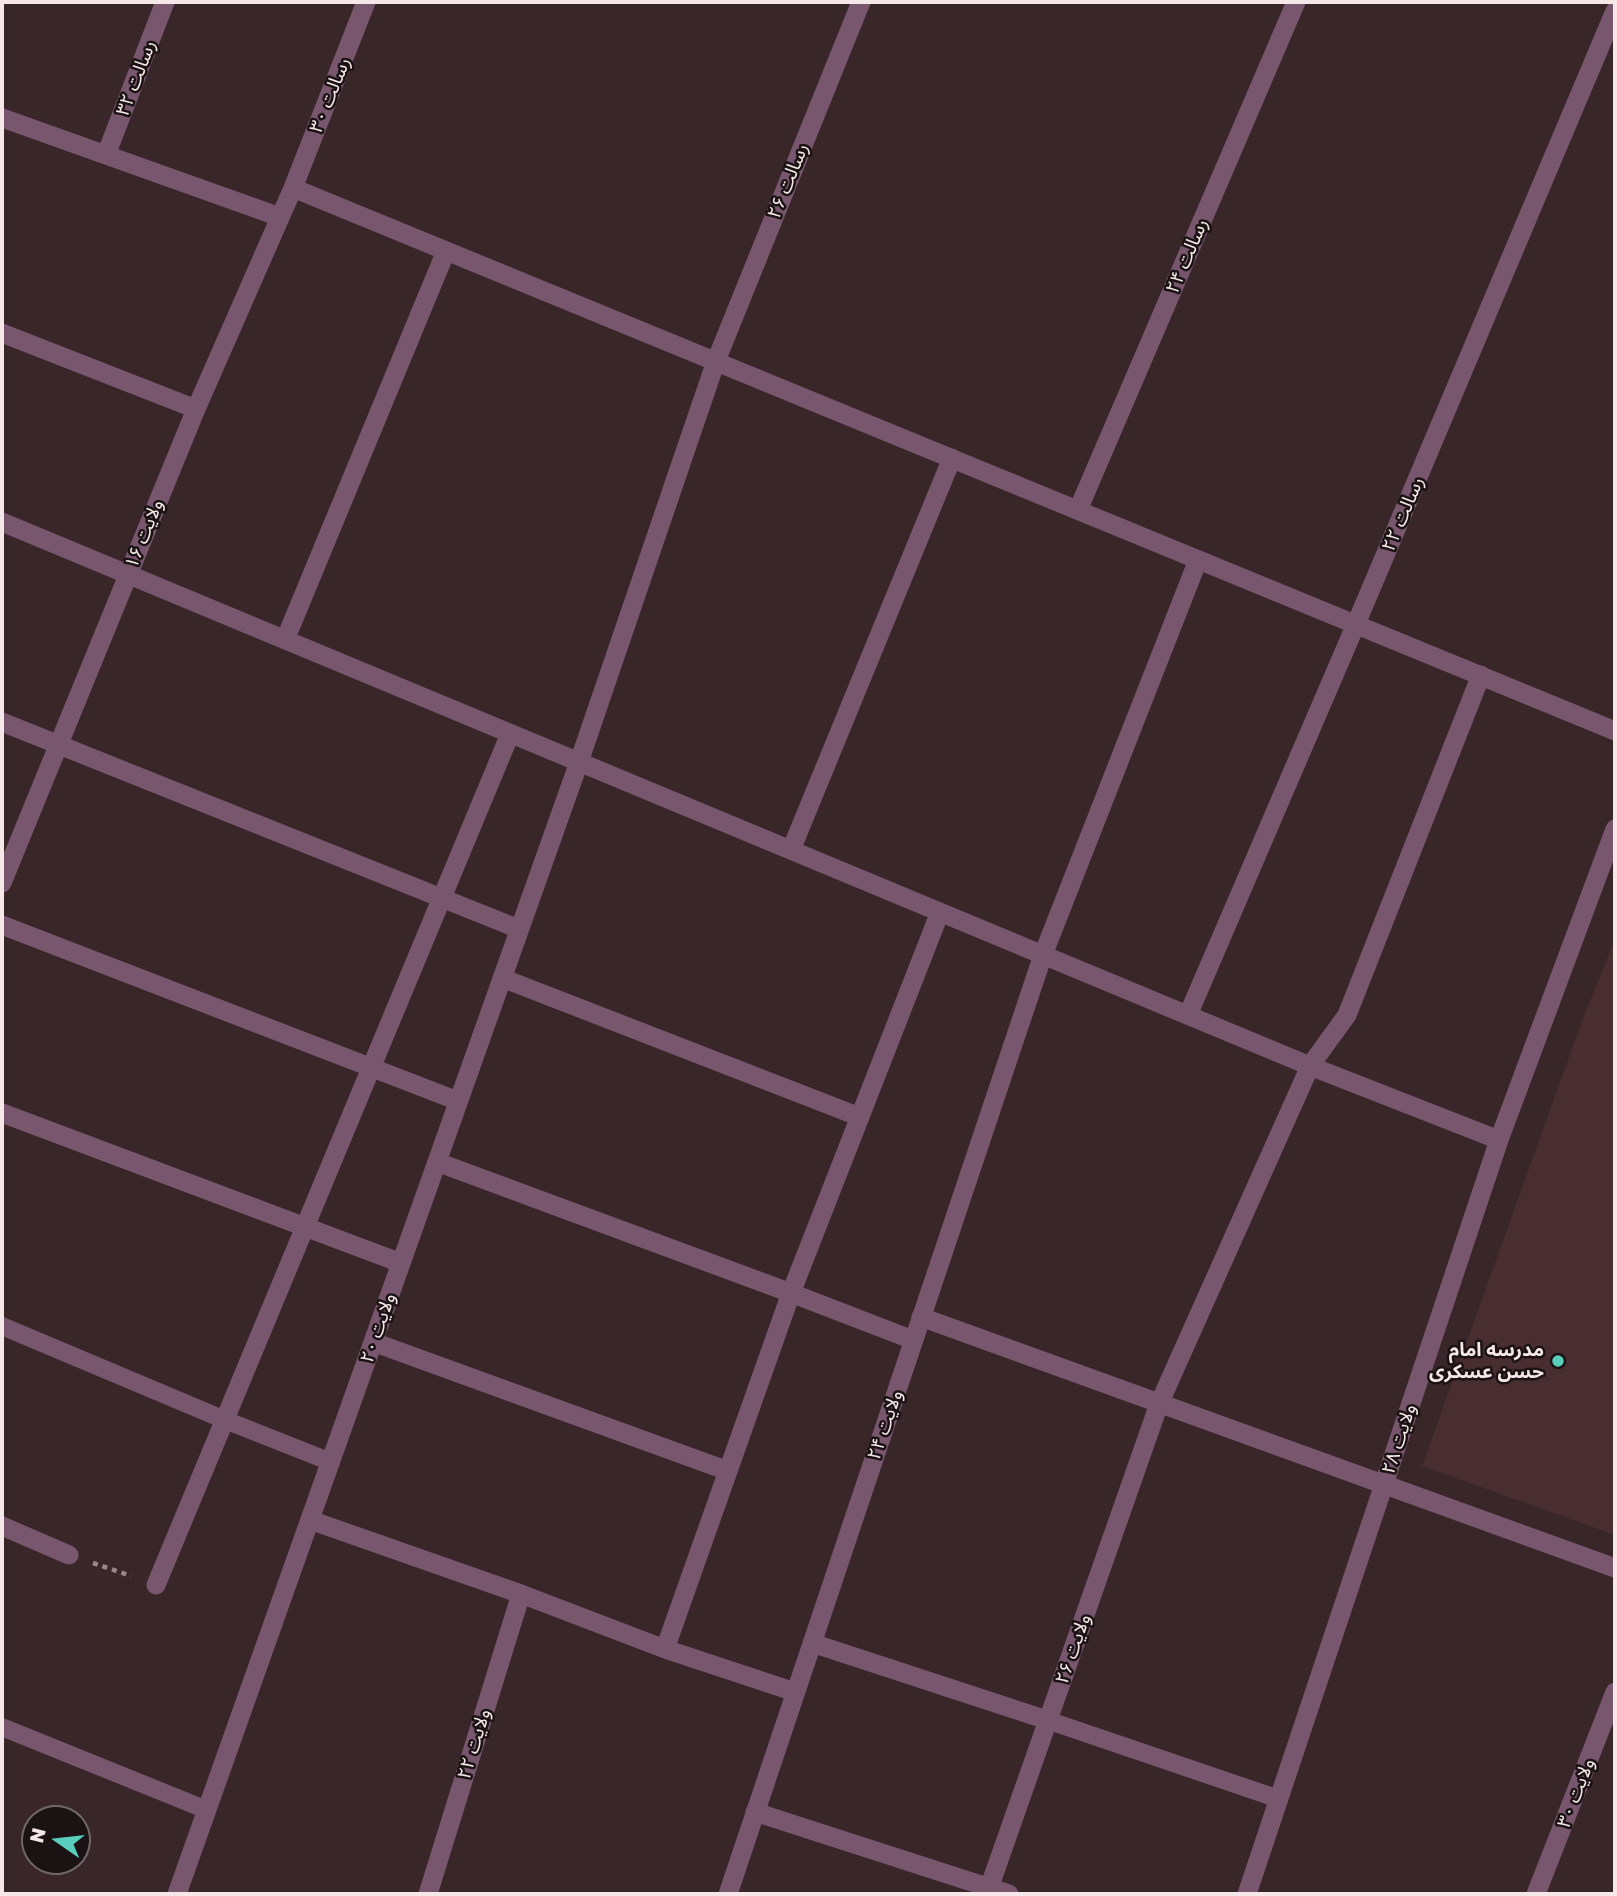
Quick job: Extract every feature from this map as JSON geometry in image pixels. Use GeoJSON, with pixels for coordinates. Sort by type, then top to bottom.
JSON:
{"type":"FeatureCollection","features":[{"type":"Feature","properties":{"kind":"street","name":"رسالت ۳۲"},"geometry":{"type":"LineString","coordinates":[[106,155],[165,2]]}},
{"type":"Feature","properties":{"kind":"street","name":"رسالت ۳۰"},"geometry":{"type":"LineString","coordinates":[[293,188],[366,2]]}},
{"type":"Feature","properties":{"kind":"street","name":"رسالت ۲۶"},"geometry":{"type":"LineString","coordinates":[[579,762],[716,361],[861,2]]}},
{"type":"Feature","properties":{"kind":"street","name":"رسالت ۲۴"},"geometry":{"type":"LineString","coordinates":[[1078,510],[1296,2]]}},
{"type":"Feature","properties":{"kind":"street","name":"رسالت ۲۲"},"geometry":{"type":"LineString","coordinates":[[1188,1016],[1615,11]]}},
{"type":"Feature","properties":{"kind":"street"},"geometry":{"type":"LineString","coordinates":[[2,118],[280,217]]}},
{"type":"Feature","properties":{"kind":"street"},"geometry":{"type":"LineString","coordinates":[[293,188],[1615,731]]}},
{"type":"Feature","properties":{"kind":"street","name":"ولایت ۱۶"},"geometry":{"type":"LineString","coordinates":[[2,883],[196,409],[293,188]]}},
{"type":"Feature","properties":{"kind":"street"},"geometry":{"type":"LineString","coordinates":[[285,640],[446,251]]}},
{"type":"Feature","properties":{"kind":"street"},"geometry":{"type":"LineString","coordinates":[[2,333],[196,409]]}},
{"type":"Feature","properties":{"kind":"street"},"geometry":{"type":"LineString","coordinates":[[791,850],[953,458]]}},
{"type":"Feature","properties":{"kind":"street"},"geometry":{"type":"LineString","coordinates":[[2,522],[1188,1016],[1499,1140]]}},
{"type":"Feature","properties":{"kind":"street","name":"ولایت ۲۴"},"geometry":{"type":"LineString","coordinates":[[727,1894],[1042,955],[1198,560]]}},
{"type":"Feature","properties":{"kind":"street","name":"ولایت ۲۶"},"geometry":{"type":"LineString","coordinates":[[988,1891],[1159,1404],[1310,1066],[1347,1015],[1481,676]]}},
{"type":"Feature","properties":{"kind":"street"},"geometry":{"type":"LineString","coordinates":[[2,722],[519,929]]}},
{"type":"Feature","properties":{"kind":"street"},"geometry":{"type":"LineString","coordinates":[[156,1585],[510,734]]}},
{"type":"Feature","properties":{"kind":"street","name":"ولایت ۲۰"},"geometry":{"type":"LineString","coordinates":[[177,1894],[579,762]]}},
{"type":"Feature","properties":{"kind":"street","name":"ولایت ۲۸"},"geometry":{"type":"LineString","coordinates":[[1247,1894],[1499,1140],[1615,829]]}},
{"type":"Feature","properties":{"kind":"street"},"geometry":{"type":"LineString","coordinates":[[665,1648],[790,1293],[940,912]]}},
{"type":"Feature","properties":{"kind":"street"},"geometry":{"type":"LineString","coordinates":[[2,925],[458,1101]]}},
{"type":"Feature","properties":{"kind":"street"},"geometry":{"type":"LineString","coordinates":[[502,978],[860,1117]]}},
{"type":"Feature","properties":{"kind":"street"},"geometry":{"type":"LineString","coordinates":[[2,1113],[401,1263]]}},
{"type":"Feature","properties":{"kind":"street"},"geometry":{"type":"LineString","coordinates":[[437,1162],[913,1340]]}},
{"type":"Feature","properties":{"kind":"street"},"geometry":{"type":"LineString","coordinates":[[921,1318],[1615,1568]]}},
{"type":"Feature","properties":{"kind":"street"},"geometry":{"type":"LineString","coordinates":[[373,1342],[728,1471]]}},
{"type":"Feature","properties":{"kind":"street"},"geometry":{"type":"LineString","coordinates":[[310,1520],[795,1692]]}},
{"type":"Feature","properties":{"kind":"street"},"geometry":{"type":"LineString","coordinates":[[2,1526],[69,1555]]}},
{"type":"Feature","properties":{"kind":"street","name":"ولایت ۲۲"},"geometry":{"type":"LineString","coordinates":[[428,1894],[521,1594]]}},
{"type":"Feature","properties":{"kind":"street"},"geometry":{"type":"LineString","coordinates":[[812,1643],[1048,1720]]}},
{"type":"Feature","properties":{"kind":"street","name":"ولایت ۳۰"},"geometry":{"type":"LineString","coordinates":[[1536,1894],[1615,1692]]}},
{"type":"Feature","properties":{"kind":"street"},"geometry":{"type":"LineString","coordinates":[[755,1812],[988,1891],[1009,1894]]}},
{"type":"Feature","properties":{"kind":"lane"},"geometry":{"type":"LineString","coordinates":[[2,1326],[331,1462]]}},
{"type":"Feature","properties":{"kind":"lane"},"geometry":{"type":"LineString","coordinates":[[1048,1720],[1279,1799]]}},
{"type":"Feature","properties":{"kind":"lane"},"geometry":{"type":"LineString","coordinates":[[2,1727],[207,1810]]}},
{"type":"Feature","properties":{"kind":"path"},"geometry":{"type":"LineString","coordinates":[[69,1555],[156,1585]]}},
{"type":"Feature","properties":{"kind":"shaded area"},"geometry":{"type":"Polygon","coordinates":[[[1615,939],[1615,1535],[1422,1466],[1582,1021],[1615,939]]]}},
{"type":"Feature","properties":{"kind":"place","name":"مدرسه امام حسن عسکری"},"geometry":{"type":"Point","coordinates":[1558,1361]}}]}
